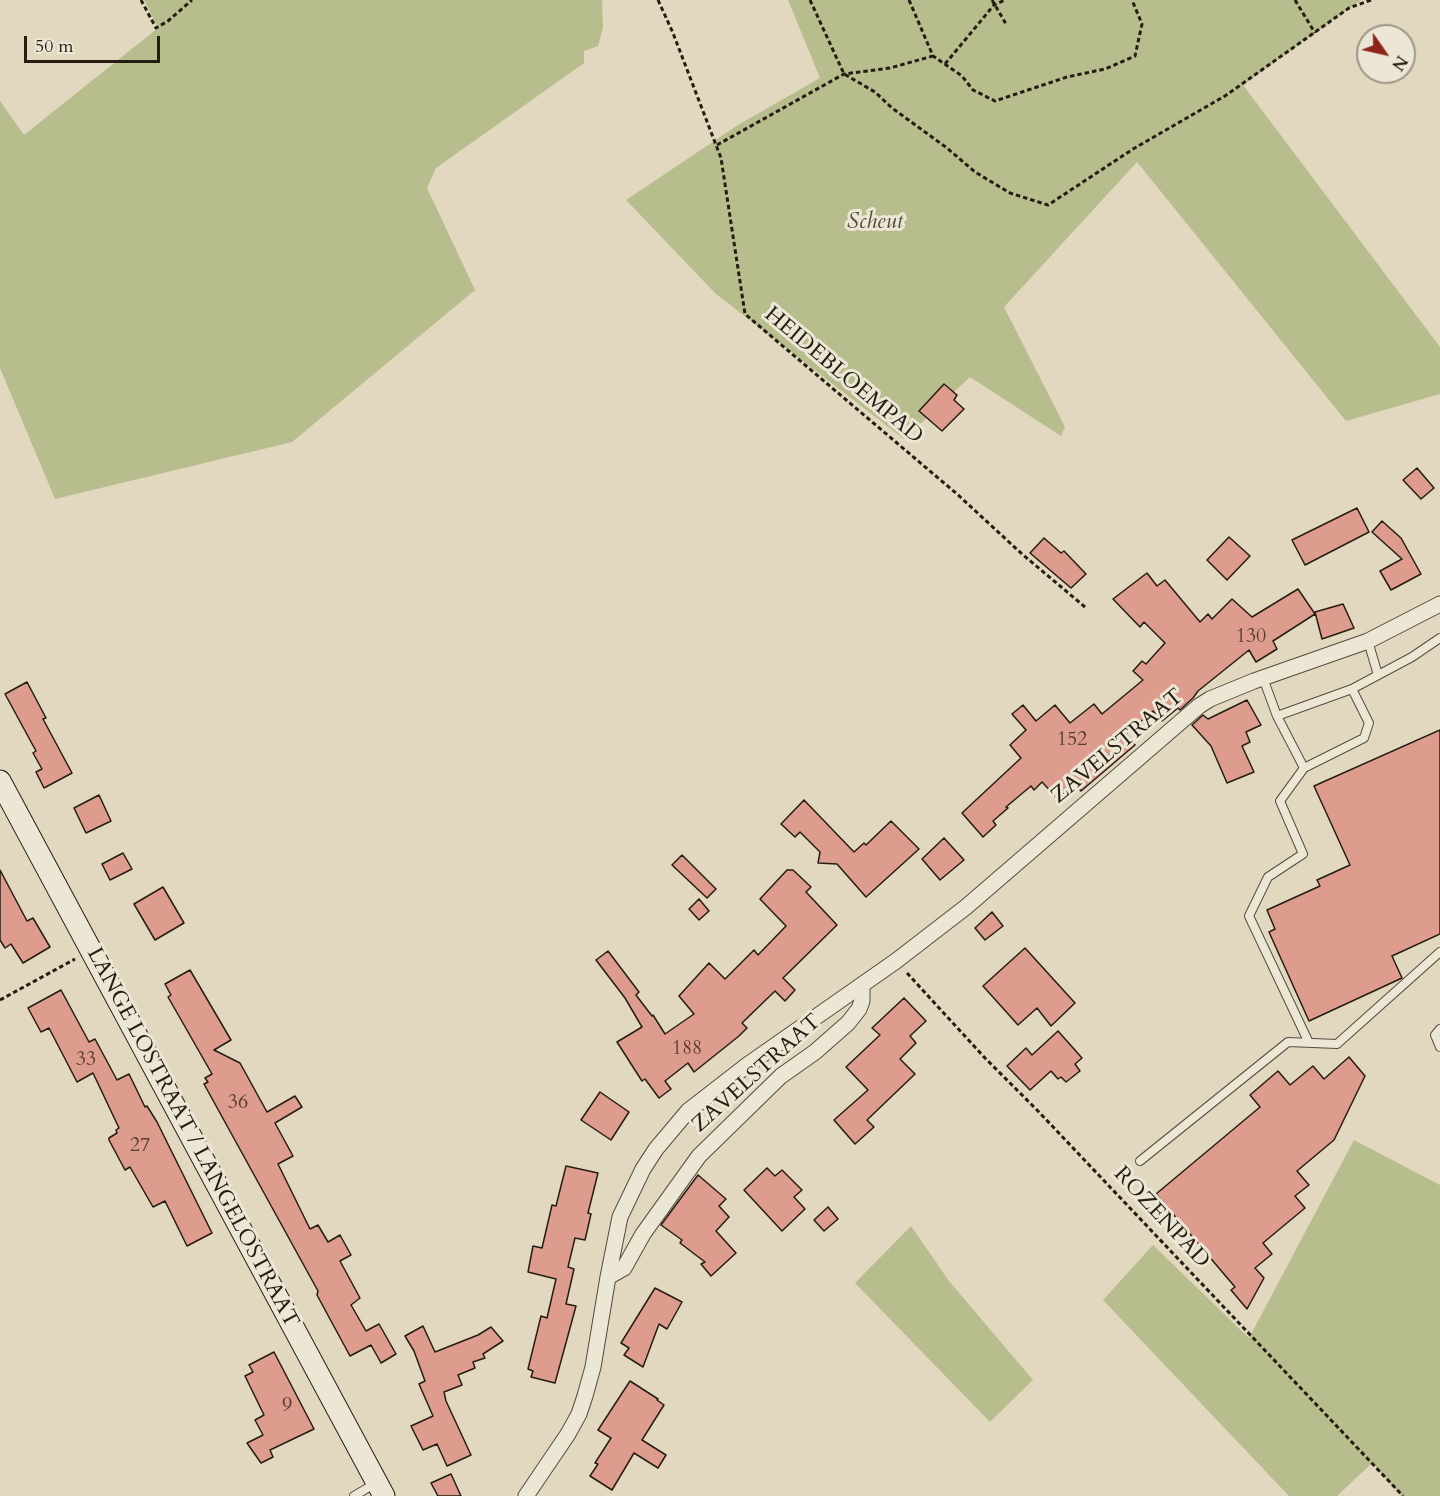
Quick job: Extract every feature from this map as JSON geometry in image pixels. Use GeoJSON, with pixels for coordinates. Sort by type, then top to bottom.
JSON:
{"type":"FeatureCollection","features":[{"type":"Feature","properties":{"kind":"street","name":"ZAVELSTRAAT"},"geometry":{"type":"LineString","coordinates":[[526,1496],[579,1414],[593,1367],[620,1217],[643,1169],[688,1111],[862,986],[966,907],[1199,706],[1210,699],[1263,678],[1368,641],[1440,604]]}},
{"type":"Feature","properties":{"kind":"street","name":"LANGE LOSTRAAT / LANGELOSTRAAT"},"geometry":{"type":"LineString","coordinates":[[0,781],[381,1489]]}},
{"type":"Feature","properties":{"kind":"street","name":"ZAVELSTRAAT"},"geometry":{"type":"LineString","coordinates":[[608,1277],[624,1268],[643,1234],[699,1156],[781,1076],[848,1023],[859,1009],[862,1001],[862,986]]}},
{"type":"Feature","properties":{"kind":"lane"},"geometry":{"type":"LineString","coordinates":[[1277,716],[1352,689],[1412,657],[1440,638]]}},
{"type":"Feature","properties":{"kind":"lane"},"geometry":{"type":"LineString","coordinates":[[1368,641],[1378,675]]}},
{"type":"Feature","properties":{"kind":"lane"},"geometry":{"type":"LineString","coordinates":[[1263,678],[1277,716],[1304,768]]}},
{"type":"Feature","properties":{"kind":"lane"},"geometry":{"type":"LineString","coordinates":[[1309,1043],[1249,916],[1268,877],[1303,854],[1280,801],[1304,768],[1364,738],[1369,723],[1352,689]]}},
{"type":"Feature","properties":{"kind":"lane"},"geometry":{"type":"LineString","coordinates":[[1140,1161],[1288,1042],[1337,1044],[1440,952]]}},
{"type":"Feature","properties":{"kind":"lane"},"geometry":{"type":"LineString","coordinates":[[1440,1029],[1435,1035],[1440,1047]]}},
{"type":"Feature","properties":{"kind":"lane"},"geometry":{"type":"LineString","coordinates":[[354,1496],[381,1489]]}},
{"type":"Feature","properties":{"kind":"path"},"geometry":{"type":"LineString","coordinates":[[141,0],[156,28],[168,21],[192,0]]}},
{"type":"Feature","properties":{"kind":"path","name":"HEIDEBLOEMPAD"},"geometry":{"type":"LineString","coordinates":[[658,0],[721,158],[745,314],[957,494],[1022,554],[1085,607]]}},
{"type":"Feature","properties":{"kind":"path"},"geometry":{"type":"LineString","coordinates":[[810,0],[844,74],[875,92],[892,108],[947,148],[975,172],[1010,193],[1048,205],[1133,149],[1225,96],[1349,8],[1371,0]]}},
{"type":"Feature","properties":{"kind":"path"},"geometry":{"type":"LineString","coordinates":[[909,0],[933,56],[962,76],[972,90],[995,101],[1067,77],[1105,69],[1135,56],[1142,24],[1132,0]]}},
{"type":"Feature","properties":{"kind":"path"},"geometry":{"type":"LineString","coordinates":[[992,0],[1006,24]]}},
{"type":"Feature","properties":{"kind":"path"},"geometry":{"type":"LineString","coordinates":[[945,64],[994,5],[1005,0]]}},
{"type":"Feature","properties":{"kind":"path"},"geometry":{"type":"LineString","coordinates":[[1295,0],[1315,33]]}},
{"type":"Feature","properties":{"kind":"path"},"geometry":{"type":"LineString","coordinates":[[717,145],[844,74],[890,68],[933,56]]}},
{"type":"Feature","properties":{"kind":"path"},"geometry":{"type":"LineString","coordinates":[[0,1000],[90,951]]}},
{"type":"Feature","properties":{"kind":"path","name":"ROZENPAD"},"geometry":{"type":"LineString","coordinates":[[896,961],[998,1072],[1037,1110],[1403,1496]]}},
{"type":"Feature","properties":{"kind":"green space"},"geometry":{"type":"Polygon","coordinates":[[[144,0],[602,0],[603,28],[598,46],[584,51],[584,63],[436,168],[427,188],[475,290],[292,442],[55,499],[0,368],[0,101],[24,135],[158,28],[144,0]]]}},
{"type":"Feature","properties":{"kind":"green space","name":"Scheut"},"geometry":{"type":"Polygon","coordinates":[[[788,0],[1361,0],[1243,85],[1440,347],[1440,394],[1346,421],[1137,162],[1004,307],[1065,427],[1061,436],[970,377],[904,439],[716,294],[626,200],[738,125],[820,78],[788,0]]]}},
{"type":"Feature","properties":{"kind":"green space"},"geometry":{"type":"Polygon","coordinates":[[[1354,1140],[1440,1185],[1440,1496],[1401,1496],[1372,1463],[1337,1496],[1289,1496],[1103,1300],[1153,1245],[1249,1338],[1354,1140]]]}},
{"type":"Feature","properties":{"kind":"green space"},"geometry":{"type":"Polygon","coordinates":[[[911,1226],[949,1281],[1033,1380],[990,1422],[855,1283],[911,1226]]]}},
{"type":"Feature","properties":{"kind":"building"},"geometry":{"type":"Polygon","coordinates":[[[944,384],[957,395],[954,400],[964,409],[942,431],[919,411],[944,384]]]}},
{"type":"Feature","properties":{"kind":"building"},"geometry":{"type":"Polygon","coordinates":[[[1417,468],[1434,488],[1421,499],[1403,480],[1417,468]]]}},
{"type":"Feature","properties":{"kind":"building"},"geometry":{"type":"Polygon","coordinates":[[[1357,508],[1369,532],[1305,565],[1292,540],[1357,508]]]}},
{"type":"Feature","properties":{"kind":"building"},"geometry":{"type":"Polygon","coordinates":[[[1382,521],[1401,538],[1421,574],[1391,590],[1380,571],[1402,559],[1372,532],[1382,521]]]}},
{"type":"Feature","properties":{"kind":"building"},"geometry":{"type":"Polygon","coordinates":[[[1229,537],[1250,556],[1227,580],[1207,560],[1229,537]]]}},
{"type":"Feature","properties":{"kind":"building"},"geometry":{"type":"Polygon","coordinates":[[[1044,538],[1061,553],[1064,551],[1086,574],[1071,588],[1030,553],[1044,538]]]}},
{"type":"Feature","properties":{"kind":"building"},"geometry":{"type":"Polygon","coordinates":[[[1147,573],[1157,586],[1165,580],[1200,622],[1208,614],[1212,619],[1232,599],[1252,617],[1298,589],[1315,614],[1273,641],[1277,649],[1256,662],[1249,650],[1198,691],[1180,710],[1178,708],[1162,721],[1153,711],[1126,734],[1135,745],[1081,791],[1075,784],[1058,799],[1042,782],[1034,790],[1031,786],[1006,807],[1008,808],[993,821],[996,825],[983,837],[962,813],[1021,758],[1010,745],[1026,730],[1012,714],[1023,705],[1036,721],[1055,705],[1070,723],[1094,704],[1102,714],[1143,680],[1133,671],[1142,661],[1146,664],[1165,643],[1144,622],[1140,627],[1113,599],[1147,573]]]}},
{"type":"Feature","properties":{"kind":"building"},"geometry":{"type":"Polygon","coordinates":[[[1343,604],[1354,628],[1322,639],[1315,612],[1343,604]]]}},
{"type":"Feature","properties":{"kind":"building"},"geometry":{"type":"Polygon","coordinates":[[[27,682],[46,718],[43,719],[72,773],[44,788],[36,772],[42,769],[33,753],[36,751],[5,694],[27,682]]]}},
{"type":"Feature","properties":{"kind":"building"},"geometry":{"type":"Polygon","coordinates":[[[1247,700],[1261,725],[1246,732],[1250,742],[1242,746],[1254,772],[1227,783],[1211,746],[1192,725],[1203,715],[1208,719],[1247,700]]]}},
{"type":"Feature","properties":{"kind":"building"},"geometry":{"type":"Polygon","coordinates":[[[1440,730],[1440,934],[1392,956],[1402,978],[1309,1021],[1269,932],[1275,929],[1267,910],[1320,886],[1317,880],[1350,865],[1314,786],[1440,730]]]}},
{"type":"Feature","properties":{"kind":"building"},"geometry":{"type":"Polygon","coordinates":[[[99,795],[111,821],[86,833],[74,808],[99,795]]]}},
{"type":"Feature","properties":{"kind":"building"},"geometry":{"type":"Polygon","coordinates":[[[804,800],[854,852],[864,843],[866,845],[891,821],[919,849],[866,897],[837,864],[818,863],[820,852],[800,832],[795,837],[781,824],[804,800]]]}},
{"type":"Feature","properties":{"kind":"building"},"geometry":{"type":"Polygon","coordinates":[[[944,838],[964,860],[940,880],[922,859],[944,838]]]}},
{"type":"Feature","properties":{"kind":"building"},"geometry":{"type":"Polygon","coordinates":[[[123,853],[132,869],[110,880],[102,864],[123,853]]]}},
{"type":"Feature","properties":{"kind":"building"},"geometry":{"type":"Polygon","coordinates":[[[682,855],[716,889],[707,898],[672,865],[682,855]]]}},
{"type":"Feature","properties":{"kind":"building"},"geometry":{"type":"Polygon","coordinates":[[[0,870],[27,921],[33,918],[50,947],[23,963],[11,944],[5,948],[0,940],[0,870]]]}},
{"type":"Feature","properties":{"kind":"building"},"geometry":{"type":"Polygon","coordinates":[[[787,870],[793,870],[811,887],[806,892],[837,925],[783,978],[795,990],[785,1001],[775,991],[742,1023],[747,1028],[739,1036],[694,1072],[688,1063],[665,1081],[671,1089],[659,1098],[645,1079],[642,1081],[617,1042],[642,1027],[625,998],[596,960],[608,951],[639,992],[636,995],[665,1034],[694,1014],[679,996],[709,963],[725,979],[754,950],[758,955],[786,926],[760,899],[787,870]]]}},
{"type":"Feature","properties":{"kind":"building"},"geometry":{"type":"Polygon","coordinates":[[[163,887],[184,923],[155,940],[134,904],[163,887]]]}},
{"type":"Feature","properties":{"kind":"building"},"geometry":{"type":"Polygon","coordinates":[[[699,899],[709,911],[699,920],[689,909],[699,899]]]}},
{"type":"Feature","properties":{"kind":"building"},"geometry":{"type":"Polygon","coordinates":[[[992,912],[1003,926],[985,940],[975,928],[992,912]]]}},
{"type":"Feature","properties":{"kind":"building"},"geometry":{"type":"Polygon","coordinates":[[[1025,948],[1075,1003],[1051,1026],[1037,1008],[1018,1025],[983,986],[1025,948]]]}},
{"type":"Feature","properties":{"kind":"building"},"geometry":{"type":"Polygon","coordinates":[[[190,970],[231,1040],[214,1050],[240,1063],[267,1112],[295,1096],[302,1107],[275,1123],[293,1156],[278,1164],[310,1229],[318,1225],[328,1242],[340,1235],[351,1255],[340,1261],[360,1298],[351,1305],[366,1331],[379,1324],[396,1354],[381,1363],[371,1345],[350,1356],[317,1295],[318,1291],[204,1084],[208,1082],[205,1078],[212,1074],[168,997],[171,995],[165,984],[190,970]]]}},
{"type":"Feature","properties":{"kind":"building"},"geometry":{"type":"Polygon","coordinates":[[[61,990],[89,1042],[95,1039],[117,1080],[129,1074],[145,1107],[147,1106],[157,1122],[212,1233],[187,1246],[165,1201],[153,1207],[130,1167],[125,1170],[109,1140],[119,1128],[93,1073],[77,1082],[49,1028],[41,1032],[28,1008],[61,990]]]}},
{"type":"Feature","properties":{"kind":"building"},"geometry":{"type":"Polygon","coordinates":[[[904,998],[926,1021],[910,1036],[916,1043],[900,1059],[915,1074],[867,1120],[874,1127],[855,1144],[834,1120],[868,1090],[846,1067],[880,1035],[872,1028],[904,998]]]}},
{"type":"Feature","properties":{"kind":"building"},"geometry":{"type":"Polygon","coordinates":[[[1058,1031],[1082,1058],[1075,1064],[1080,1071],[1066,1082],[1061,1077],[1058,1079],[1051,1071],[1030,1090],[1007,1066],[1026,1048],[1032,1055],[1058,1031]]]}},
{"type":"Feature","properties":{"kind":"building"},"geometry":{"type":"Polygon","coordinates":[[[1349,1057],[1365,1076],[1334,1140],[1297,1171],[1309,1185],[1295,1196],[1305,1208],[1263,1243],[1272,1254],[1255,1268],[1264,1278],[1247,1309],[1231,1290],[1235,1287],[1156,1194],[1260,1107],[1250,1095],[1278,1071],[1290,1085],[1313,1066],[1324,1079],[1349,1057]]]}},
{"type":"Feature","properties":{"kind":"building"},"geometry":{"type":"Polygon","coordinates":[[[600,1092],[629,1112],[611,1140],[581,1120],[600,1092]]]}},
{"type":"Feature","properties":{"kind":"building"},"geometry":{"type":"Polygon","coordinates":[[[566,1166],[598,1173],[588,1213],[591,1214],[585,1240],[575,1238],[568,1267],[574,1269],[566,1304],[576,1306],[555,1383],[531,1377],[533,1371],[528,1369],[541,1316],[547,1318],[556,1279],[528,1272],[533,1246],[542,1248],[552,1205],[556,1206],[566,1166]]]}},
{"type":"Feature","properties":{"kind":"building"},"geometry":{"type":"Polygon","coordinates":[[[767,1168],[775,1176],[782,1170],[802,1190],[794,1197],[805,1209],[782,1231],[744,1190],[767,1168]]]}},
{"type":"Feature","properties":{"kind":"building"},"geometry":{"type":"Polygon","coordinates":[[[698,1175],[726,1199],[719,1206],[729,1217],[716,1231],[736,1253],[711,1276],[701,1264],[705,1262],[680,1243],[682,1240],[661,1225],[698,1175]]]}},
{"type":"Feature","properties":{"kind":"building"},"geometry":{"type":"Polygon","coordinates":[[[828,1207],[838,1219],[824,1231],[814,1220],[828,1207]]]}},
{"type":"Feature","properties":{"kind":"building"},"geometry":{"type":"Polygon","coordinates":[[[655,1288],[682,1302],[667,1329],[659,1324],[643,1367],[624,1355],[629,1348],[621,1343],[655,1288]]]}},
{"type":"Feature","properties":{"kind":"building"},"geometry":{"type":"Polygon","coordinates":[[[423,1326],[435,1352],[478,1335],[491,1327],[503,1341],[483,1354],[485,1358],[473,1362],[475,1368],[458,1375],[462,1385],[444,1392],[471,1455],[447,1466],[437,1444],[423,1450],[411,1426],[433,1416],[419,1384],[425,1381],[414,1351],[405,1336],[423,1326]]]}},
{"type":"Feature","properties":{"kind":"building"},"geometry":{"type":"Polygon","coordinates":[[[274,1352],[314,1429],[270,1450],[273,1457],[261,1463],[247,1443],[263,1435],[255,1420],[264,1415],[245,1376],[253,1372],[249,1365],[274,1352]]]}},
{"type":"Feature","properties":{"kind":"building"},"geometry":{"type":"Polygon","coordinates":[[[630,1381],[664,1405],[642,1440],[666,1455],[658,1468],[634,1453],[612,1490],[590,1476],[598,1464],[595,1463],[611,1438],[598,1430],[630,1381]]]}},
{"type":"Feature","properties":{"kind":"building"},"geometry":{"type":"Polygon","coordinates":[[[451,1474],[461,1496],[438,1496],[431,1483],[451,1474]]]}}]}
